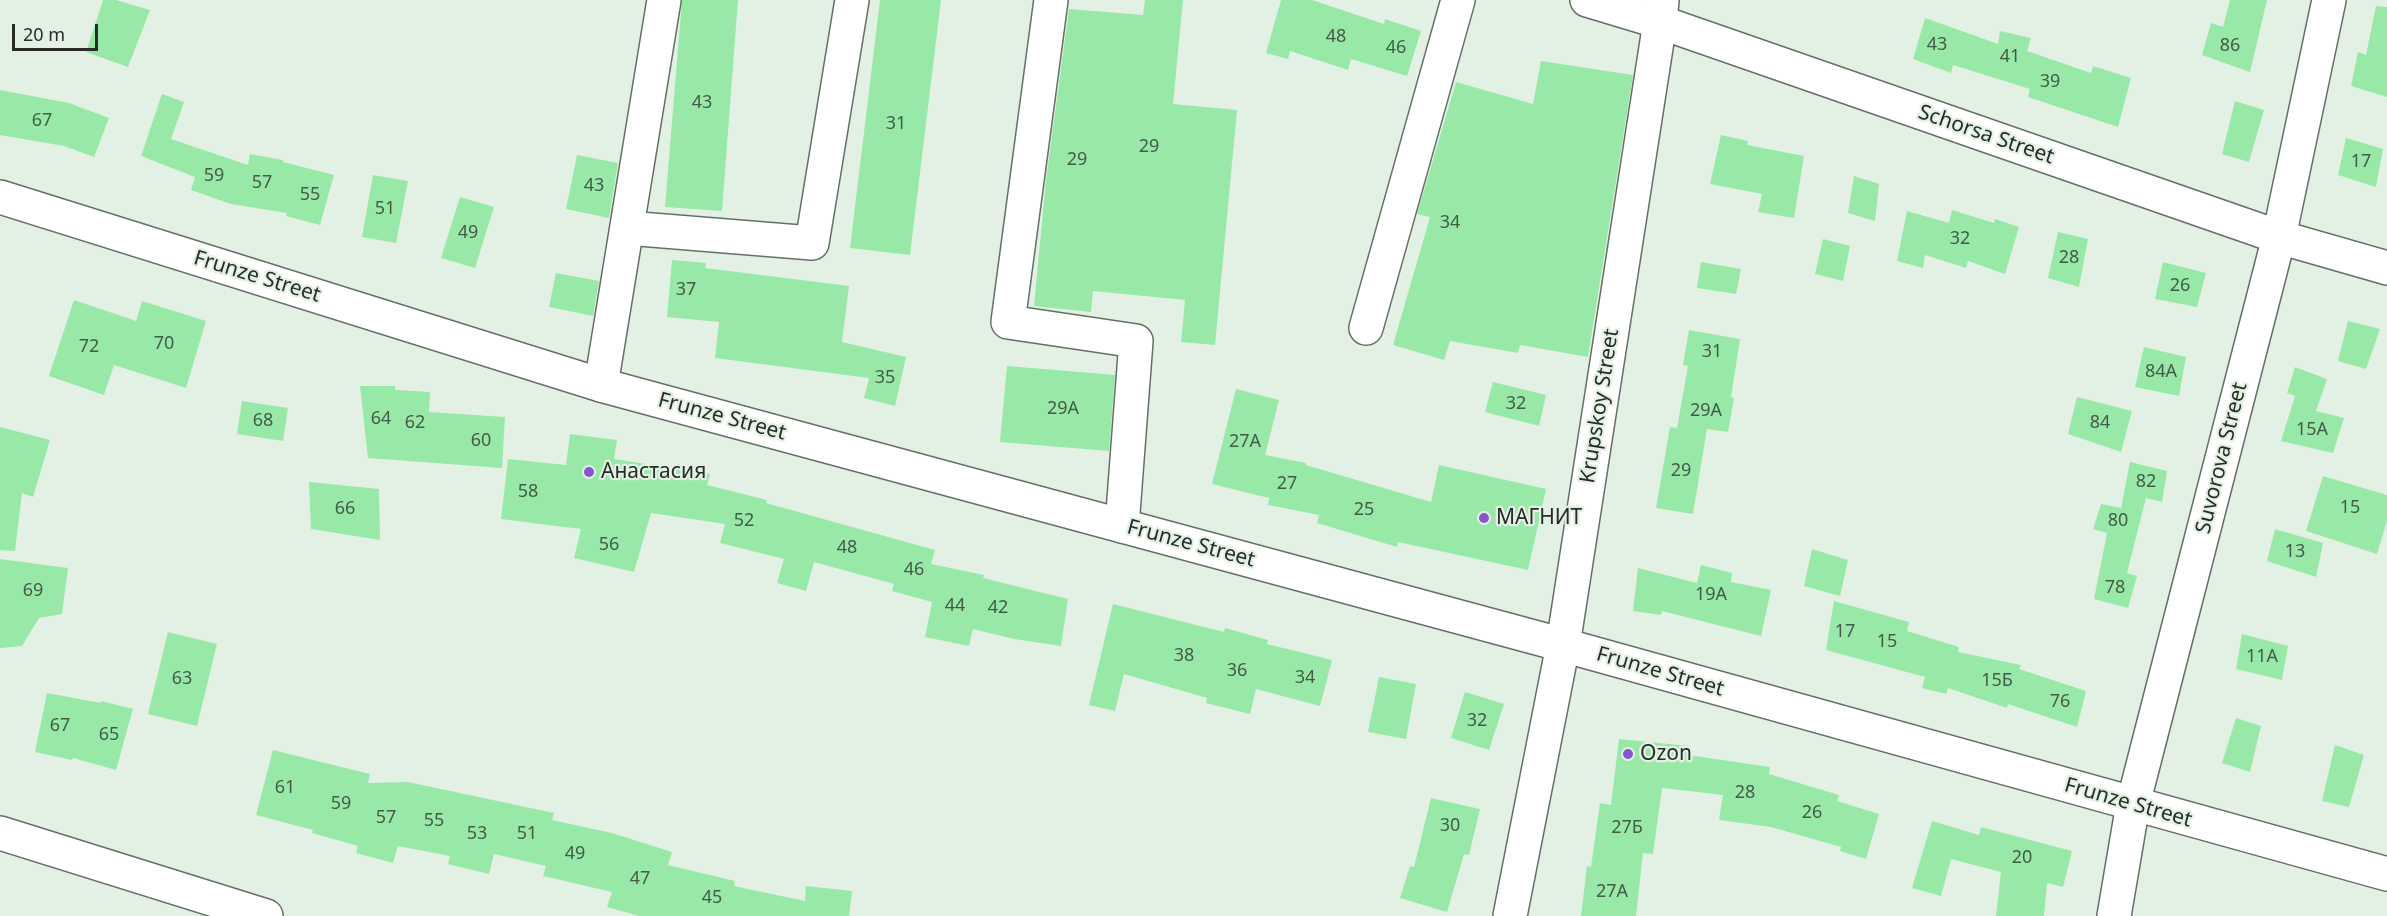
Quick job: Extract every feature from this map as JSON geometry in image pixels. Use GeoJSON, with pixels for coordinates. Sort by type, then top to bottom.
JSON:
{"type":"FeatureCollection","features":[{"type":"Feature","properties":{"kind":"street"},"geometry":{"type":"LineString","coordinates":[[601,385],[664,0]]}},
{"type":"Feature","properties":{"kind":"street"},"geometry":{"type":"LineString","coordinates":[[627,228],[812,243],[852,0]]}},
{"type":"Feature","properties":{"kind":"street"},"geometry":{"type":"LineString","coordinates":[[1051,0],[1008,322],[1136,340],[1122,526]]}},
{"type":"Feature","properties":{"kind":"street"},"geometry":{"type":"LineString","coordinates":[[1366,328],[1458,0]]}},
{"type":"Feature","properties":{"kind":"street","name":"Schorsa Street"},"geometry":{"type":"LineString","coordinates":[[1587,0],[1661,11],[2278,237],[2387,268]]}},
{"type":"Feature","properties":{"kind":"street","name":"Suvorova Street"},"geometry":{"type":"LineString","coordinates":[[2114,916],[2133,804],[2278,237],[2329,0]]}},
{"type":"Feature","properties":{"kind":"street","name":"Krupskoy Street"},"geometry":{"type":"LineString","coordinates":[[1509,916],[1563,645],[1661,11]]}},
{"type":"Feature","properties":{"kind":"street","name":"Frunze Street"},"geometry":{"type":"LineString","coordinates":[[0,197],[601,385],[1563,645],[2133,804],[2385,868]]}},
{"type":"Feature","properties":{"kind":"street"},"geometry":{"type":"LineString","coordinates":[[0,833],[266,916]]}},
{"type":"Feature","properties":{"kind":"building"},"geometry":{"type":"Polygon","coordinates":[[[103,0],[116,0],[150,10],[128,67],[86,52],[103,0]]]}},
{"type":"Feature","properties":{"kind":"building"},"geometry":{"type":"Polygon","coordinates":[[[682,0],[738,0],[722,211],[665,207],[682,0]]]}},
{"type":"Feature","properties":{"kind":"building"},"geometry":{"type":"Polygon","coordinates":[[[880,0],[941,0],[910,255],[850,248],[880,0]]]}},
{"type":"Feature","properties":{"kind":"building"},"geometry":{"type":"Polygon","coordinates":[[[1145,0],[1183,0],[1173,104],[1237,110],[1215,345],[1181,342],[1185,300],[1093,291],[1091,312],[1034,306],[1046,180],[1069,9],[1143,15],[1145,0]]]}},
{"type":"Feature","properties":{"kind":"building"},"geometry":{"type":"Polygon","coordinates":[[[1281,0],[1312,0],[1384,24],[1385,19],[1421,31],[1407,76],[1351,59],[1348,70],[1290,51],[1288,59],[1266,53],[1281,0]]]}},
{"type":"Feature","properties":{"kind":"building"},"geometry":{"type":"Polygon","coordinates":[[[2230,0],[2267,0],[2250,72],[2202,55],[2211,23],[2223,27],[2230,0]]]}},
{"type":"Feature","properties":{"kind":"building"},"geometry":{"type":"Polygon","coordinates":[[[2376,6],[2387,7],[2387,97],[2351,86],[2358,52],[2366,55],[2376,6]]]}},
{"type":"Feature","properties":{"kind":"building"},"geometry":{"type":"Polygon","coordinates":[[[1925,18],[1998,44],[2000,31],[2031,38],[2027,51],[2091,73],[2093,66],[2131,78],[2118,127],[2028,97],[2030,89],[1953,65],[1951,73],[1913,59],[1925,18]]]}},
{"type":"Feature","properties":{"kind":"building"},"geometry":{"type":"Polygon","coordinates":[[[1541,61],[1633,75],[1588,357],[1520,345],[1518,353],[1450,341],[1444,360],[1393,345],[1430,217],[1417,214],[1456,82],[1533,104],[1541,61]]]}},
{"type":"Feature","properties":{"kind":"building"},"geometry":{"type":"Polygon","coordinates":[[[0,90],[69,103],[109,118],[94,157],[64,146],[0,135],[0,90]]]}},
{"type":"Feature","properties":{"kind":"building"},"geometry":{"type":"Polygon","coordinates":[[[162,94],[184,102],[171,139],[248,165],[250,154],[283,160],[283,162],[334,175],[320,225],[286,216],[287,213],[231,204],[191,190],[195,177],[141,156],[162,94]]]}},
{"type":"Feature","properties":{"kind":"building"},"geometry":{"type":"Polygon","coordinates":[[[2235,101],[2264,110],[2249,162],[2222,154],[2235,101]]]}},
{"type":"Feature","properties":{"kind":"building"},"geometry":{"type":"Polygon","coordinates":[[[1721,135],[1748,141],[1747,145],[1804,156],[1794,218],[1758,212],[1762,194],[1710,184],[1721,135]]]}},
{"type":"Feature","properties":{"kind":"building"},"geometry":{"type":"Polygon","coordinates":[[[2346,138],[2383,149],[2376,187],[2338,175],[2346,138]]]}},
{"type":"Feature","properties":{"kind":"building"},"geometry":{"type":"Polygon","coordinates":[[[577,155],[618,163],[609,218],[566,209],[577,155]]]}},
{"type":"Feature","properties":{"kind":"building"},"geometry":{"type":"Polygon","coordinates":[[[373,175],[408,181],[396,243],[362,237],[373,175]]]}},
{"type":"Feature","properties":{"kind":"building"},"geometry":{"type":"Polygon","coordinates":[[[1854,176],[1879,184],[1875,221],[1848,213],[1854,176]]]}},
{"type":"Feature","properties":{"kind":"building"},"geometry":{"type":"Polygon","coordinates":[[[460,197],[494,207],[475,268],[441,258],[460,197]]]}},
{"type":"Feature","properties":{"kind":"building"},"geometry":{"type":"Polygon","coordinates":[[[1952,210],[1994,223],[1995,219],[2019,227],[2005,274],[1968,261],[1966,268],[1925,255],[1923,268],[1897,261],[1907,211],[1949,223],[1952,210]]]}},
{"type":"Feature","properties":{"kind":"building"},"geometry":{"type":"Polygon","coordinates":[[[2058,232],[2088,239],[2079,287],[2048,278],[2058,232]]]}},
{"type":"Feature","properties":{"kind":"building"},"geometry":{"type":"Polygon","coordinates":[[[1823,239],[1850,246],[1843,281],[1815,274],[1823,239]]]}},
{"type":"Feature","properties":{"kind":"building"},"geometry":{"type":"Polygon","coordinates":[[[672,260],[706,263],[705,268],[849,286],[842,342],[906,357],[895,406],[864,398],[869,378],[715,358],[719,322],[667,317],[672,260]]]}},
{"type":"Feature","properties":{"kind":"building"},"geometry":{"type":"Polygon","coordinates":[[[1701,262],[1741,269],[1736,294],[1697,288],[1701,262]]]}},
{"type":"Feature","properties":{"kind":"building"},"geometry":{"type":"Polygon","coordinates":[[[2163,262],[2206,273],[2197,307],[2155,299],[2163,262]]]}},
{"type":"Feature","properties":{"kind":"building"},"geometry":{"type":"Polygon","coordinates":[[[556,273],[599,281],[593,316],[549,307],[556,273]]]}},
{"type":"Feature","properties":{"kind":"building"},"geometry":{"type":"Polygon","coordinates":[[[74,300],[136,321],[142,301],[206,321],[186,388],[114,365],[104,395],[49,376],[74,300]]]}},
{"type":"Feature","properties":{"kind":"building"},"geometry":{"type":"Polygon","coordinates":[[[2348,321],[2380,329],[2366,369],[2338,361],[2348,321]]]}},
{"type":"Feature","properties":{"kind":"building"},"geometry":{"type":"Polygon","coordinates":[[[1689,330],[1740,339],[1728,432],[1707,429],[1693,514],[1656,508],[1670,427],[1677,428],[1688,366],[1683,365],[1689,330]]]}},
{"type":"Feature","properties":{"kind":"building"},"geometry":{"type":"Polygon","coordinates":[[[2144,347],[2186,357],[2179,396],[2135,387],[2144,347]]]}},
{"type":"Feature","properties":{"kind":"building"},"geometry":{"type":"Polygon","coordinates":[[[1007,366],[1115,375],[1109,451],[1000,442],[1007,366]]]}},
{"type":"Feature","properties":{"kind":"building"},"geometry":{"type":"Polygon","coordinates":[[[2295,367],[2327,379],[2316,411],[2344,418],[2333,453],[2281,441],[2295,396],[2287,393],[2295,367]]]}},
{"type":"Feature","properties":{"kind":"building"},"geometry":{"type":"Polygon","coordinates":[[[1493,382],[1546,395],[1539,426],[1485,412],[1493,382]]]}},
{"type":"Feature","properties":{"kind":"building"},"geometry":{"type":"Polygon","coordinates":[[[360,386],[395,386],[395,390],[430,392],[429,412],[505,417],[502,468],[368,458],[360,386]]]}},
{"type":"Feature","properties":{"kind":"building"},"geometry":{"type":"Polygon","coordinates":[[[1236,389],[1279,400],[1265,455],[1306,463],[1306,465],[1431,502],[1439,465],[1546,489],[1528,570],[1398,542],[1397,547],[1317,523],[1319,515],[1268,505],[1269,498],[1212,484],[1236,389]]]}},
{"type":"Feature","properties":{"kind":"building"},"geometry":{"type":"Polygon","coordinates":[[[2077,397],[2132,411],[2121,452],[2068,434],[2077,397]]]}},
{"type":"Feature","properties":{"kind":"building"},"geometry":{"type":"Polygon","coordinates":[[[242,401],[288,408],[283,441],[237,434],[242,401]]]}},
{"type":"Feature","properties":{"kind":"building"},"geometry":{"type":"Polygon","coordinates":[[[0,427],[50,440],[33,497],[22,493],[15,551],[0,550],[0,427]]]}},
{"type":"Feature","properties":{"kind":"building"},"geometry":{"type":"Polygon","coordinates":[[[570,434],[617,440],[614,459],[710,474],[707,485],[767,500],[766,503],[935,550],[931,564],[984,575],[983,578],[1068,599],[1061,646],[1014,639],[973,629],[969,646],[925,637],[932,602],[892,591],[894,584],[814,562],[806,591],[777,583],[784,559],[720,543],[725,524],[651,513],[634,572],[574,558],[581,529],[501,519],[508,459],[566,465],[570,434]]]}},
{"type":"Feature","properties":{"kind":"building"},"geometry":{"type":"Polygon","coordinates":[[[2130,462],[2167,471],[2162,502],[2146,498],[2127,573],[2137,576],[2128,608],[2094,599],[2107,533],[2093,529],[2101,504],[2121,508],[2130,462]]]}},
{"type":"Feature","properties":{"kind":"building"},"geometry":{"type":"Polygon","coordinates":[[[2323,476],[2387,495],[2387,521],[2377,554],[2306,531],[2323,476]]]}},
{"type":"Feature","properties":{"kind":"building"},"geometry":{"type":"Polygon","coordinates":[[[309,482],[379,489],[380,540],[311,529],[309,482]]]}},
{"type":"Feature","properties":{"kind":"building"},"geometry":{"type":"Polygon","coordinates":[[[2275,529],[2323,543],[2316,577],[2267,561],[2275,529]]]}},
{"type":"Feature","properties":{"kind":"building"},"geometry":{"type":"Polygon","coordinates":[[[1812,549],[1848,560],[1840,596],[1804,586],[1812,549]]]}},
{"type":"Feature","properties":{"kind":"building"},"geometry":{"type":"Polygon","coordinates":[[[0,559],[68,568],[62,614],[39,618],[22,646],[0,648],[0,559]]]}},
{"type":"Feature","properties":{"kind":"building"},"geometry":{"type":"Polygon","coordinates":[[[1701,565],[1732,573],[1731,582],[1771,590],[1761,636],[1662,611],[1661,615],[1633,611],[1638,568],[1697,583],[1701,565]]]}},
{"type":"Feature","properties":{"kind":"building"},"geometry":{"type":"Polygon","coordinates":[[[1834,601],[1909,622],[1907,631],[1959,647],[1958,652],[2021,665],[2019,669],[2086,691],[2077,727],[2008,704],[2007,708],[1948,688],[1946,694],[1922,688],[1925,677],[1826,650],[1834,601]]]}},
{"type":"Feature","properties":{"kind":"building"},"geometry":{"type":"Polygon","coordinates":[[[1113,604],[1224,632],[1225,628],[1268,640],[1267,644],[1332,660],[1320,706],[1256,689],[1250,714],[1206,703],[1207,698],[1124,674],[1115,711],[1089,705],[1113,604]]]}},
{"type":"Feature","properties":{"kind":"building"},"geometry":{"type":"Polygon","coordinates":[[[168,632],[217,644],[197,726],[148,714],[168,632]]]}},
{"type":"Feature","properties":{"kind":"building"},"geometry":{"type":"Polygon","coordinates":[[[2242,634],[2288,646],[2282,680],[2236,669],[2242,634]]]}},
{"type":"Feature","properties":{"kind":"building"},"geometry":{"type":"Polygon","coordinates":[[[1379,677],[1416,684],[1406,739],[1368,732],[1379,677]]]}},
{"type":"Feature","properties":{"kind":"building"},"geometry":{"type":"Polygon","coordinates":[[[1465,692],[1504,704],[1489,750],[1451,738],[1465,692]]]}},
{"type":"Feature","properties":{"kind":"building"},"geometry":{"type":"Polygon","coordinates":[[[47,693],[101,703],[101,701],[133,709],[116,770],[73,758],[72,760],[35,752],[47,693]]]}},
{"type":"Feature","properties":{"kind":"building"},"geometry":{"type":"Polygon","coordinates":[[[2236,718],[2261,726],[2250,772],[2222,763],[2236,718]]]}},
{"type":"Feature","properties":{"kind":"building"},"geometry":{"type":"Polygon","coordinates":[[[1619,739],[1689,746],[1688,755],[1770,767],[1769,774],[1839,795],[1837,801],[1879,814],[1866,859],[1840,851],[1841,847],[1771,827],[1719,820],[1723,795],[1662,788],[1653,854],[1643,853],[1636,916],[1581,916],[1587,866],[1591,867],[1600,803],[1611,805],[1619,739]]]}},
{"type":"Feature","properties":{"kind":"building"},"geometry":{"type":"Polygon","coordinates":[[[2335,745],[2364,755],[2349,807],[2322,801],[2335,745]]]}},
{"type":"Feature","properties":{"kind":"building"},"geometry":{"type":"Polygon","coordinates":[[[273,750],[370,774],[368,783],[408,782],[554,813],[552,820],[612,833],[672,852],[668,865],[735,881],[734,886],[805,901],[806,886],[852,891],[849,916],[639,916],[607,907],[612,892],[543,876],[546,866],[494,854],[489,874],[448,864],[450,856],[398,846],[393,863],[356,853],[358,846],[312,833],[313,830],[256,815],[273,750]]]}},
{"type":"Feature","properties":{"kind":"building"},"geometry":{"type":"Polygon","coordinates":[[[1431,798],[1480,809],[1469,855],[1464,854],[1447,912],[1400,898],[1410,866],[1414,867],[1431,798]]]}},
{"type":"Feature","properties":{"kind":"building"},"geometry":{"type":"Polygon","coordinates":[[[1932,821],[1979,835],[1981,827],[2072,851],[2063,887],[2047,883],[2044,916],[1996,916],[2001,872],[1951,859],[1941,896],[1912,888],[1932,821]]]}},
{"type":"Feature","properties":{"kind":"place","name":"Анастасия"},"geometry":{"type":"Point","coordinates":[589,472]}},
{"type":"Feature","properties":{"kind":"place","name":"МАГНИТ"},"geometry":{"type":"Point","coordinates":[1484,518]}},
{"type":"Feature","properties":{"kind":"place","name":"Ozon"},"geometry":{"type":"Point","coordinates":[1628,754]}}]}
